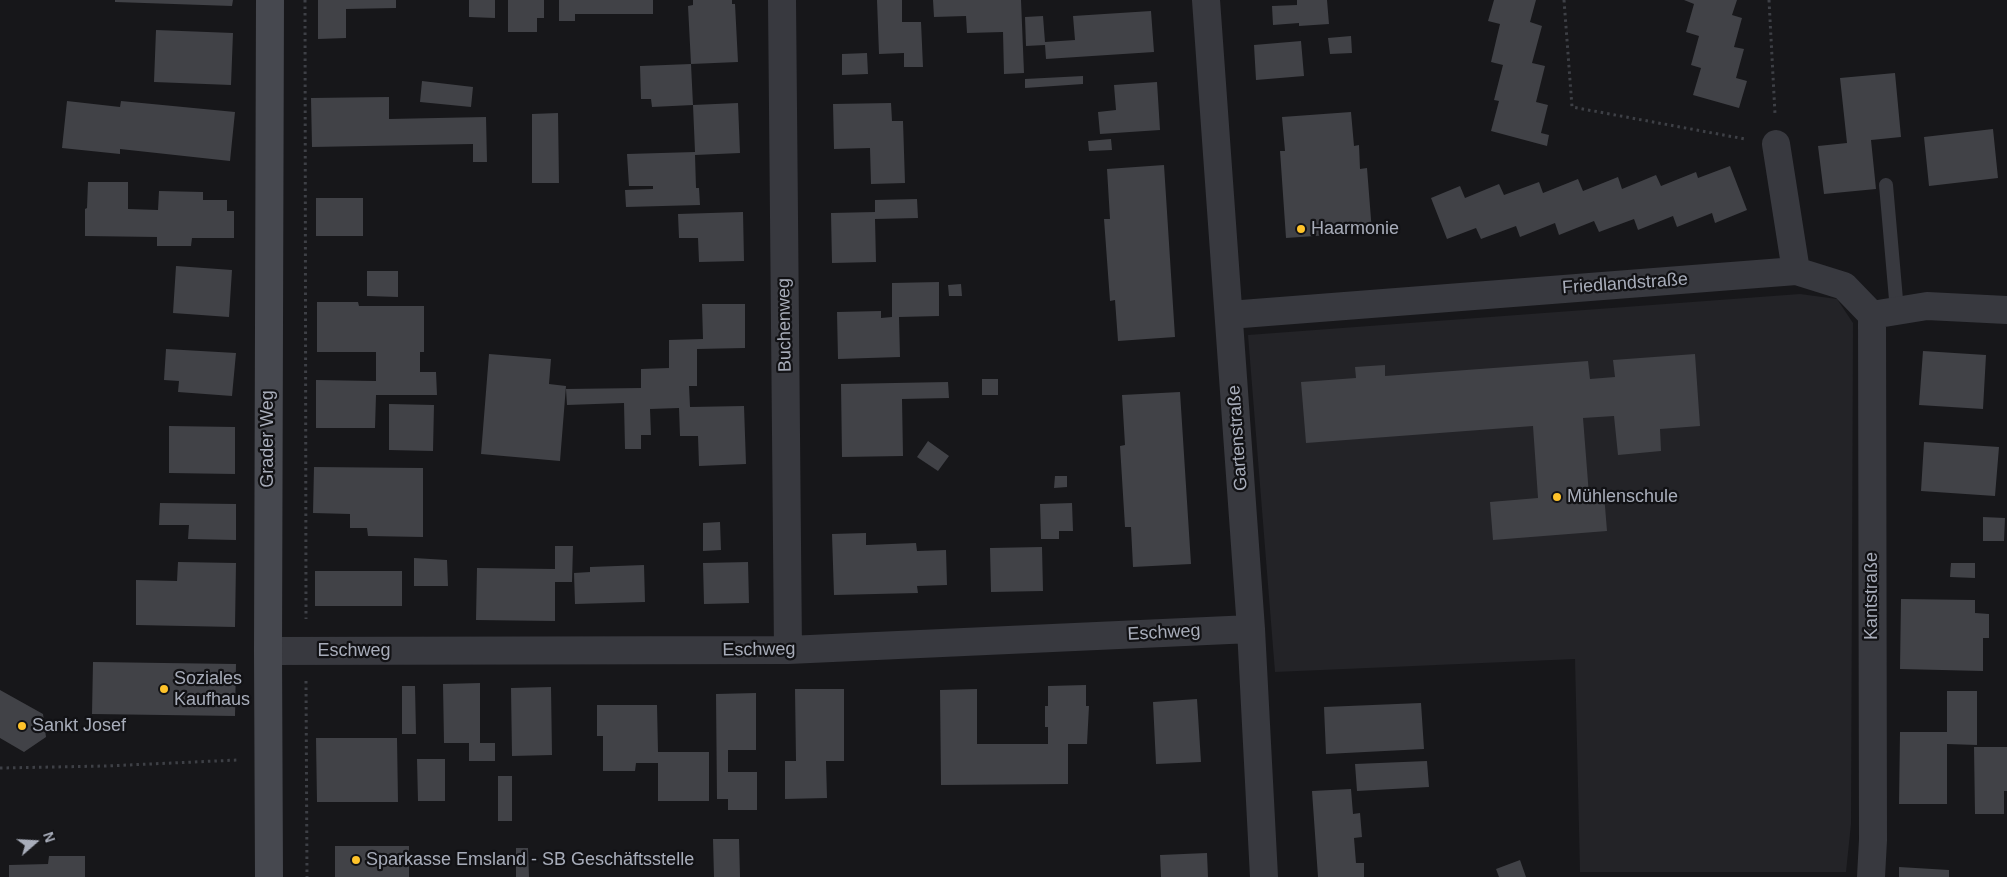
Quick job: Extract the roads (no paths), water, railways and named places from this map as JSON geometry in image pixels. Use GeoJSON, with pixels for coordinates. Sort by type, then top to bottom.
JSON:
{"type":"FeatureCollection","features":[{"type":"Feature","properties":{"kind":"street","name":"Grader Weg"},"geometry":{"type":"LineString","coordinates":[[269,877],[270,0]]}},
{"type":"Feature","properties":{"kind":"street","name":"Buchenweg"},"geometry":{"type":"LineString","coordinates":[[782,0],[788,650]]}},
{"type":"Feature","properties":{"kind":"street","name":"Gartenstraße"},"geometry":{"type":"LineString","coordinates":[[1206,0],[1251,629],[1264,877]]}},
{"type":"Feature","properties":{"kind":"street"},"geometry":{"type":"LineString","coordinates":[[1776,144],[1796,271]]}},
{"type":"Feature","properties":{"kind":"street","name":"Friedlandstraße"},"geometry":{"type":"LineString","coordinates":[[1229,315],[1796,271],[1844,286],[1885,313]]}},
{"type":"Feature","properties":{"kind":"street"},"geometry":{"type":"LineString","coordinates":[[1885,313],[1927,306],[2007,310]]}},
{"type":"Feature","properties":{"kind":"street","name":"Kantstraße"},"geometry":{"type":"LineString","coordinates":[[1872,877],[1885,313]]}},
{"type":"Feature","properties":{"kind":"street","name":"Eschweg"},"geometry":{"type":"LineString","coordinates":[[268,650],[788,650],[1251,629]]}},
{"type":"Feature","properties":{"kind":"lane"},"geometry":{"type":"LineString","coordinates":[[1885,313],[1886,185]]}},
{"type":"Feature","properties":{"kind":"place","name":"Haarmonie"},"geometry":{"type":"Point","coordinates":[1301,229]}},
{"type":"Feature","properties":{"kind":"place","name":"Mühlenschule"},"geometry":{"type":"Point","coordinates":[1557,497]}},
{"type":"Feature","properties":{"kind":"place","name":"Soziales Kaufhaus"},"geometry":{"type":"Point","coordinates":[164,689]}},
{"type":"Feature","properties":{"kind":"place","name":"Sankt Josef"},"geometry":{"type":"Point","coordinates":[22,726]}},
{"type":"Feature","properties":{"kind":"place","name":"Sparkasse Emsland - SB Geschäftsstelle"},"geometry":{"type":"Point","coordinates":[356,860]}}]}
